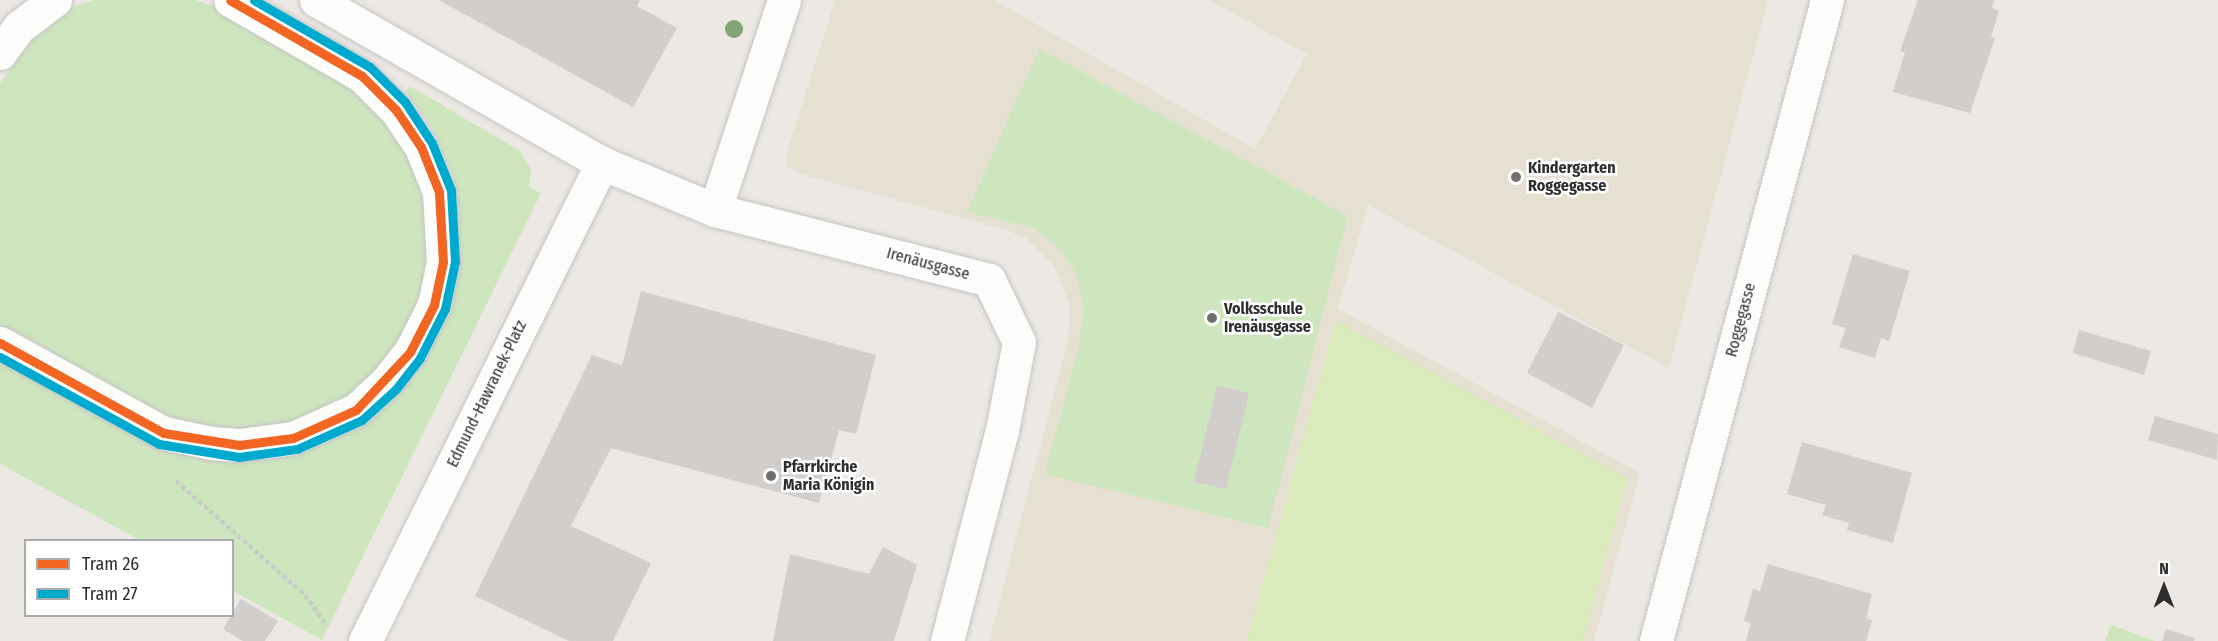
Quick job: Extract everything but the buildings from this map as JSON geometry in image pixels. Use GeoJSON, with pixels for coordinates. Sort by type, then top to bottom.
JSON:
{"type":"FeatureCollection","features":[{"type":"Feature","properties":{"kind":"street"},"geometry":{"type":"LineString","coordinates":[[0,53],[19,27],[55,0]]}},
{"type":"Feature","properties":{"kind":"street"},"geometry":{"type":"LineString","coordinates":[[0,343],[156,429],[211,443],[239,445],[293,438],[356,410],[387,381],[410,352],[434,305],[442,262],[439,192],[421,147],[396,110],[362,76],[230,0]]}},
{"type":"Feature","properties":{"kind":"street"},"geometry":{"type":"LineString","coordinates":[[316,0],[602,163],[715,210],[784,0]]}},
{"type":"Feature","properties":{"kind":"street","name":"Roggegasse"},"geometry":{"type":"LineString","coordinates":[[1656,641],[1827,0]]}},
{"type":"Feature","properties":{"kind":"street","name":"Edmund-Hawranek-Platz"},"geometry":{"type":"LineString","coordinates":[[369,634],[602,163]]}},
{"type":"Feature","properties":{"kind":"street","name":"Irenäusgasse"},"geometry":{"type":"LineString","coordinates":[[715,210],[989,280],[1018,342],[1002,430],[947,641]]}},
{"type":"Feature","properties":{"kind":"path"},"geometry":{"type":"LineString","coordinates":[[171,477],[304,595],[325,624]]}},
{"type":"Feature","properties":{"kind":"shaded area","name":"Volksschule Irenäusgasse"},"geometry":{"type":"Polygon","coordinates":[[[835,0],[994,0],[1255,149],[1307,54],[1209,0],[1768,0],[1669,368],[1368,205],[1338,309],[1640,473],[1594,641],[989,641],[1068,340],[1070,305],[1055,267],[1027,239],[1007,230],[801,174],[787,166],[787,152],[835,0]]]}},
{"type":"Feature","properties":{"kind":"green space"},"geometry":{"type":"Polygon","coordinates":[[[95,0],[195,0],[213,6],[362,94],[388,121],[418,177],[428,212],[426,275],[405,333],[381,367],[354,393],[296,423],[236,431],[169,418],[0,325],[0,83],[43,26],[77,5],[95,0]]]}},
{"type":"Feature","properties":{"kind":"green space"},"geometry":{"type":"Polygon","coordinates":[[[1039,49],[1348,216],[1268,528],[1045,474],[1079,344],[1084,308],[1076,273],[1058,247],[1033,228],[967,212],[1039,49]]]}},
{"type":"Feature","properties":{"kind":"green space"},"geometry":{"type":"Polygon","coordinates":[[[410,86],[520,151],[531,169],[529,187],[541,193],[322,640],[234,592],[234,539],[138,539],[0,464],[0,361],[119,429],[190,457],[266,460],[295,455],[331,441],[370,417],[413,378],[429,355],[444,323],[458,270],[460,225],[453,175],[433,129],[406,92],[410,86]]]}},
{"type":"Feature","properties":{"kind":"green space"},"geometry":{"type":"Polygon","coordinates":[[[1336,320],[1627,478],[1583,641],[1247,641],[1336,320]]]}},
{"type":"Feature","properties":{"kind":"green space"},"geometry":{"type":"Polygon","coordinates":[[[2111,625],[2155,641],[2105,641],[2111,625]]]}},
{"type":"Feature","properties":{"kind":"tram line","name":"26"},"geometry":{"type":"LineString","coordinates":[[0,343],[164,433],[239,445],[293,438],[356,410],[410,352],[434,305],[443,262],[439,192],[421,147],[396,110],[362,76],[230,0]]}},
{"type":"Feature","properties":{"kind":"tram line","name":"27"},"geometry":{"type":"LineString","coordinates":[[0,357],[159,444],[239,457],[297,449],[362,420],[396,389],[420,358],[445,309],[455,262],[451,190],[432,143],[405,102],[370,67],[254,0]]}},
{"type":"Feature","properties":{"kind":"place","name":"Kindergarten Roggegasse"},"geometry":{"type":"Point","coordinates":[1516,177]}},
{"type":"Feature","properties":{"kind":"place","name":"Volksschule Irenäusgasse"},"geometry":{"type":"Point","coordinates":[1212,318]}},
{"type":"Feature","properties":{"kind":"place","name":"Pfarrkirche Maria Königin"},"geometry":{"type":"Point","coordinates":[771,476]}}]}
